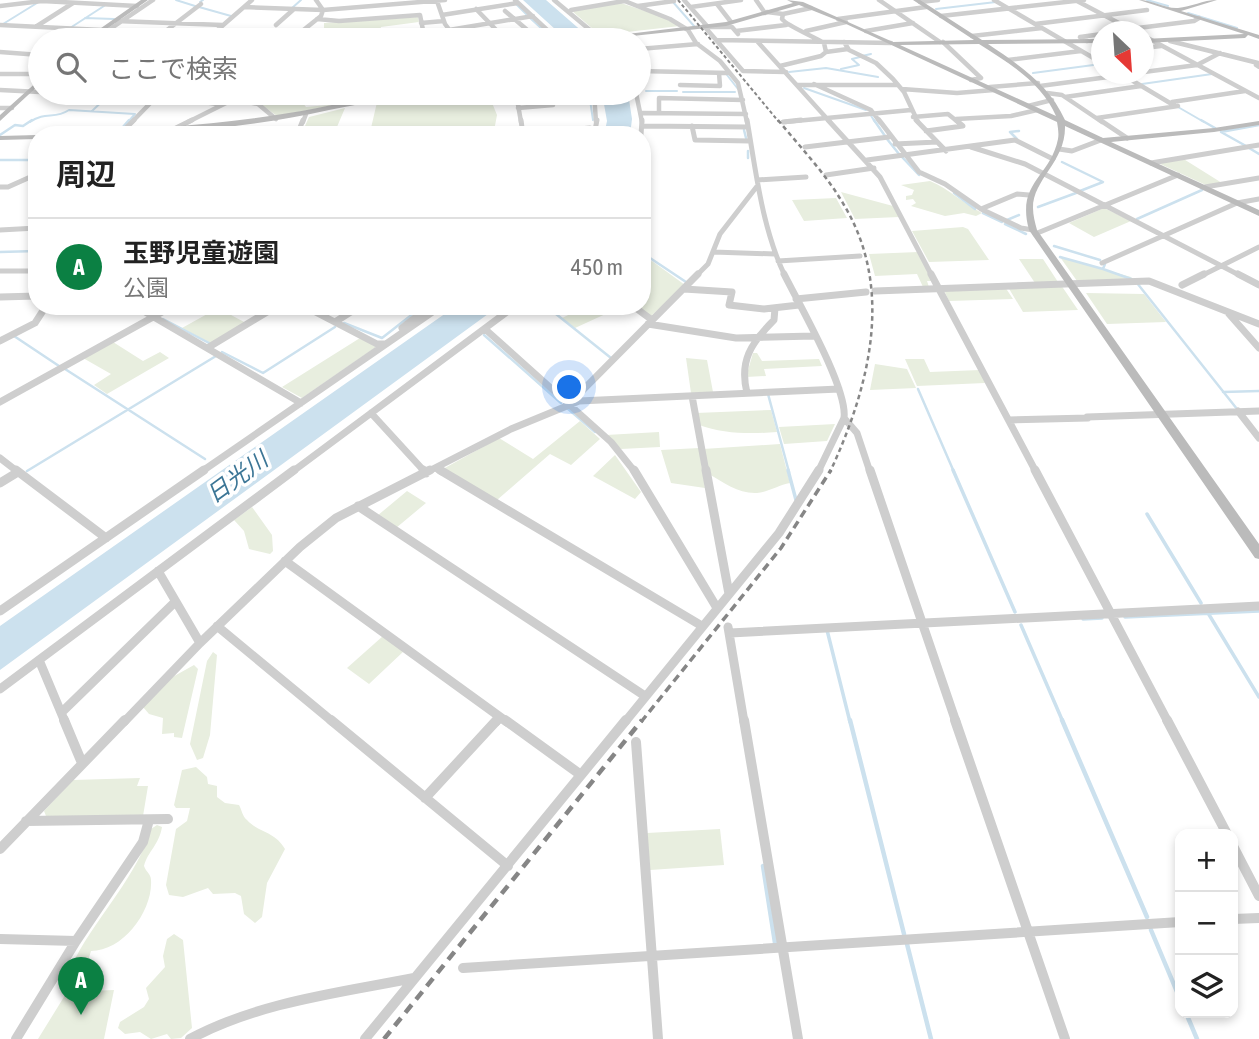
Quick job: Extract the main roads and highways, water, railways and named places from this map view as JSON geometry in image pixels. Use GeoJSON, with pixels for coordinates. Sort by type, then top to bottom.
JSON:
{"type":"FeatureCollection","features":[{"type":"Feature","properties":{"kind":"water"},"geometry":{"type":"Polygon","coordinates":[[[523,0],[546,0],[578,28],[554,28],[523,0]]]}},
{"type":"Feature","properties":{"kind":"water"},"geometry":{"type":"Polygon","coordinates":[[[604,105],[630,105],[631,126],[606,126],[604,105]]]}},
{"type":"Feature","properties":{"kind":"water","name":"日光川"},"geometry":{"type":"Polygon","coordinates":[[[443,315],[487,315],[0,670],[0,626],[443,315]]]}},
{"type":"Feature","properties":{"kind":"waterway"},"geometry":{"type":"LineString","coordinates":[[176,0],[195,6]]}},
{"type":"Feature","properties":{"kind":"waterway"},"geometry":{"type":"LineString","coordinates":[[292,8],[301,0]]}},
{"type":"Feature","properties":{"kind":"waterway"},"geometry":{"type":"LineString","coordinates":[[1147,0],[1168,6]]}},
{"type":"Feature","properties":{"kind":"waterway"},"geometry":{"type":"LineString","coordinates":[[673,2],[694,26]]}},
{"type":"Feature","properties":{"kind":"waterway"},"geometry":{"type":"LineString","coordinates":[[936,9],[996,2]]}},
{"type":"Feature","properties":{"kind":"waterway"},"geometry":{"type":"LineString","coordinates":[[3,24],[37,3]]}},
{"type":"Feature","properties":{"kind":"waterway"},"geometry":{"type":"LineString","coordinates":[[516,4],[528,16]]}},
{"type":"Feature","properties":{"kind":"waterway"},"geometry":{"type":"LineString","coordinates":[[85,18],[104,6]]}},
{"type":"Feature","properties":{"kind":"waterway"},"geometry":{"type":"LineString","coordinates":[[199,7],[231,16]]}},
{"type":"Feature","properties":{"kind":"waterway"},"geometry":{"type":"LineString","coordinates":[[1188,13],[1237,28]]}},
{"type":"Feature","properties":{"kind":"waterway"},"geometry":{"type":"LineString","coordinates":[[70,28],[85,18]]}},
{"type":"Feature","properties":{"kind":"waterway"},"geometry":{"type":"LineString","coordinates":[[85,18],[114,19]]}},
{"type":"Feature","properties":{"kind":"waterway"},"geometry":{"type":"LineString","coordinates":[[530,18],[541,28]]}},
{"type":"Feature","properties":{"kind":"waterway"},"geometry":{"type":"LineString","coordinates":[[862,56],[871,54]]}},
{"type":"Feature","properties":{"kind":"waterway"},"geometry":{"type":"LineString","coordinates":[[841,69],[859,65],[852,59],[860,57]]}},
{"type":"Feature","properties":{"kind":"waterway"},"geometry":{"type":"LineString","coordinates":[[1033,73],[1091,65]]}},
{"type":"Feature","properties":{"kind":"waterway"},"geometry":{"type":"LineString","coordinates":[[789,72],[826,68],[878,77]]}},
{"type":"Feature","properties":{"kind":"waterway"},"geometry":{"type":"LineString","coordinates":[[1154,82],[1212,74]]}},
{"type":"Feature","properties":{"kind":"waterway"},"geometry":{"type":"LineString","coordinates":[[727,75],[738,89]]}},
{"type":"Feature","properties":{"kind":"waterway"},"geometry":{"type":"LineString","coordinates":[[804,88],[866,110]]}},
{"type":"Feature","properties":{"kind":"waterway"},"geometry":{"type":"LineString","coordinates":[[651,91],[677,91]]}},
{"type":"Feature","properties":{"kind":"waterway"},"geometry":{"type":"LineString","coordinates":[[683,92],[735,92]]}},
{"type":"Feature","properties":{"kind":"waterway"},"geometry":{"type":"LineString","coordinates":[[92,111],[98,105]]}},
{"type":"Feature","properties":{"kind":"waterway"},"geometry":{"type":"LineString","coordinates":[[591,105],[593,120]]}},
{"type":"Feature","properties":{"kind":"waterway"},"geometry":{"type":"LineString","coordinates":[[1178,107],[1204,122]]}},
{"type":"Feature","properties":{"kind":"waterway"},"geometry":{"type":"LineString","coordinates":[[30,122],[69,110],[135,114],[128,122]]}},
{"type":"Feature","properties":{"kind":"waterway"},"geometry":{"type":"LineString","coordinates":[[870,114],[875,122]]}},
{"type":"Feature","properties":{"kind":"waterway"},"geometry":{"type":"LineString","coordinates":[[0,135],[15,125],[23,126],[32,120]]}},
{"type":"Feature","properties":{"kind":"waterway"},"geometry":{"type":"LineString","coordinates":[[124,126],[129,120]]}},
{"type":"Feature","properties":{"kind":"waterway"},"geometry":{"type":"LineString","coordinates":[[874,120],[885,136]]}},
{"type":"Feature","properties":{"kind":"waterway"},"geometry":{"type":"LineString","coordinates":[[1201,120],[1215,128]]}},
{"type":"Feature","properties":{"kind":"waterway"},"geometry":{"type":"LineString","coordinates":[[1246,146],[1221,132],[1259,125]]}},
{"type":"Feature","properties":{"kind":"waterway"},"geometry":{"type":"LineString","coordinates":[[744,130],[746,138]]}},
{"type":"Feature","properties":{"kind":"waterway"},"geometry":{"type":"LineString","coordinates":[[1017,139],[1010,132],[1019,131]]}},
{"type":"Feature","properties":{"kind":"waterway"},"geometry":{"type":"LineString","coordinates":[[887,139],[899,154]]}},
{"type":"Feature","properties":{"kind":"waterway"},"geometry":{"type":"LineString","coordinates":[[1249,148],[1259,154]]}},
{"type":"Feature","properties":{"kind":"waterway"},"geometry":{"type":"LineString","coordinates":[[748,151],[748,158]]}},
{"type":"Feature","properties":{"kind":"waterway"},"geometry":{"type":"LineString","coordinates":[[902,157],[919,175]]}},
{"type":"Feature","properties":{"kind":"waterway"},"geometry":{"type":"LineString","coordinates":[[0,160],[28,160]]}},
{"type":"Feature","properties":{"kind":"waterway"},"geometry":{"type":"LineString","coordinates":[[1062,162],[1103,182],[1080,191]]}},
{"type":"Feature","properties":{"kind":"waterway"},"geometry":{"type":"LineString","coordinates":[[1137,219],[1202,190]]}},
{"type":"Feature","properties":{"kind":"waterway"},"geometry":{"type":"LineString","coordinates":[[954,193],[975,209]]}},
{"type":"Feature","properties":{"kind":"waterway"},"geometry":{"type":"LineString","coordinates":[[1038,207],[1076,193]]}},
{"type":"Feature","properties":{"kind":"waterway"},"geometry":{"type":"LineString","coordinates":[[983,213],[1002,222]]}},
{"type":"Feature","properties":{"kind":"waterway"},"geometry":{"type":"LineString","coordinates":[[1007,220],[1019,215]]}},
{"type":"Feature","properties":{"kind":"waterway"},"geometry":{"type":"LineString","coordinates":[[1005,224],[1026,234]]}},
{"type":"Feature","properties":{"kind":"waterway"},"geometry":{"type":"LineString","coordinates":[[1054,246],[1100,260]]}},
{"type":"Feature","properties":{"kind":"waterway"},"geometry":{"type":"LineString","coordinates":[[0,252],[28,251]]}},
{"type":"Feature","properties":{"kind":"waterway"},"geometry":{"type":"LineString","coordinates":[[1060,257],[1103,269]]}},
{"type":"Feature","properties":{"kind":"waterway"},"geometry":{"type":"LineString","coordinates":[[651,259],[686,282]]}},
{"type":"Feature","properties":{"kind":"waterway"},"geometry":{"type":"LineString","coordinates":[[1103,269],[1105,264]]}},
{"type":"Feature","properties":{"kind":"waterway"},"geometry":{"type":"LineString","coordinates":[[1103,269],[1134,280]]}},
{"type":"Feature","properties":{"kind":"waterway"},"geometry":{"type":"LineString","coordinates":[[1137,283],[1223,392]]}},
{"type":"Feature","properties":{"kind":"waterway"},"geometry":{"type":"LineString","coordinates":[[344,323],[382,338],[411,315]]}},
{"type":"Feature","properties":{"kind":"waterway"},"geometry":{"type":"LineString","coordinates":[[557,315],[611,358]]}},
{"type":"Feature","properties":{"kind":"waterway"},"geometry":{"type":"LineString","coordinates":[[163,319],[209,343]]}},
{"type":"Feature","properties":{"kind":"waterway"},"geometry":{"type":"LineString","coordinates":[[222,352],[263,373],[335,327]]}},
{"type":"Feature","properties":{"kind":"waterway"},"geometry":{"type":"LineString","coordinates":[[484,335],[561,403]]}},
{"type":"Feature","properties":{"kind":"waterway"},"geometry":{"type":"LineString","coordinates":[[14,336],[59,366]]}},
{"type":"Feature","properties":{"kind":"waterway"},"geometry":{"type":"LineString","coordinates":[[128,410],[216,356]]}},
{"type":"Feature","properties":{"kind":"waterway"},"geometry":{"type":"LineString","coordinates":[[65,369],[128,410]]}},
{"type":"Feature","properties":{"kind":"waterway"},"geometry":{"type":"LineString","coordinates":[[918,389],[954,472]]}},
{"type":"Feature","properties":{"kind":"waterway"},"geometry":{"type":"LineString","coordinates":[[1223,392],[1259,391]]}},
{"type":"Feature","properties":{"kind":"waterway"},"geometry":{"type":"LineString","coordinates":[[1223,392],[1237,409]]}},
{"type":"Feature","properties":{"kind":"waterway"},"geometry":{"type":"LineString","coordinates":[[768,394],[789,472]]}},
{"type":"Feature","properties":{"kind":"waterway"},"geometry":{"type":"LineString","coordinates":[[567,408],[595,432]]}},
{"type":"Feature","properties":{"kind":"waterway"},"geometry":{"type":"LineString","coordinates":[[27,471],[128,410]]}},
{"type":"Feature","properties":{"kind":"waterway"},"geometry":{"type":"LineString","coordinates":[[128,410],[205,459]]}},
{"type":"Feature","properties":{"kind":"waterway"},"geometry":{"type":"LineString","coordinates":[[788,470],[796,500]]}},
{"type":"Feature","properties":{"kind":"waterway"},"geometry":{"type":"LineString","coordinates":[[953,470],[1015,612]]}},
{"type":"Feature","properties":{"kind":"waterway"},"geometry":{"type":"LineString","coordinates":[[1147,514],[1201,603]]}},
{"type":"Feature","properties":{"kind":"waterway"},"geometry":{"type":"LineString","coordinates":[[1208,613],[1259,611]]}},
{"type":"Feature","properties":{"kind":"waterway"},"geometry":{"type":"LineString","coordinates":[[1125,617],[1208,613]]}},
{"type":"Feature","properties":{"kind":"waterway"},"geometry":{"type":"LineString","coordinates":[[1208,613],[1259,697]]}},
{"type":"Feature","properties":{"kind":"waterway"},"geometry":{"type":"LineString","coordinates":[[1083,619],[1102,618]]}},
{"type":"Feature","properties":{"kind":"waterway"},"geometry":{"type":"LineString","coordinates":[[1021,625],[1063,722]]}},
{"type":"Feature","properties":{"kind":"waterway"},"geometry":{"type":"LineString","coordinates":[[827,630],[850,722]]}},
{"type":"Feature","properties":{"kind":"waterway"},"geometry":{"type":"LineString","coordinates":[[850,720],[904,934]]}},
{"type":"Feature","properties":{"kind":"waterway"},"geometry":{"type":"LineString","coordinates":[[1062,720],[1147,917]]}},
{"type":"Feature","properties":{"kind":"waterway"},"geometry":{"type":"LineString","coordinates":[[763,866],[775,943]]}},
{"type":"Feature","properties":{"kind":"waterway"},"geometry":{"type":"LineString","coordinates":[[1151,930],[1175,987]]}},
{"type":"Feature","properties":{"kind":"waterway"},"geometry":{"type":"LineString","coordinates":[[907,944],[931,1039]]}},
{"type":"Feature","properties":{"kind":"waterway"},"geometry":{"type":"LineString","coordinates":[[1188,1018],[1197,1039]]}},
{"type":"Feature","properties":{"kind":"railway"},"geometry":{"type":"LineString","coordinates":[[678,0],[779,122]]}},
{"type":"Feature","properties":{"kind":"railway"},"geometry":{"type":"LineString","coordinates":[[778,120],[844,205],[860,237],[869,271],[871,339],[865,373],[856,407],[831,471]]}},
{"type":"Feature","properties":{"kind":"railway"},"geometry":{"type":"LineString","coordinates":[[641,722],[781,548],[831,471]]}},
{"type":"Feature","properties":{"kind":"railway"},"geometry":{"type":"LineString","coordinates":[[384,1039],[642,720]]}},
{"type":"Feature","properties":{"kind":"place","name":"玉野児童遊園"},"geometry":{"type":"Point","coordinates":[81,1015]}}]}
